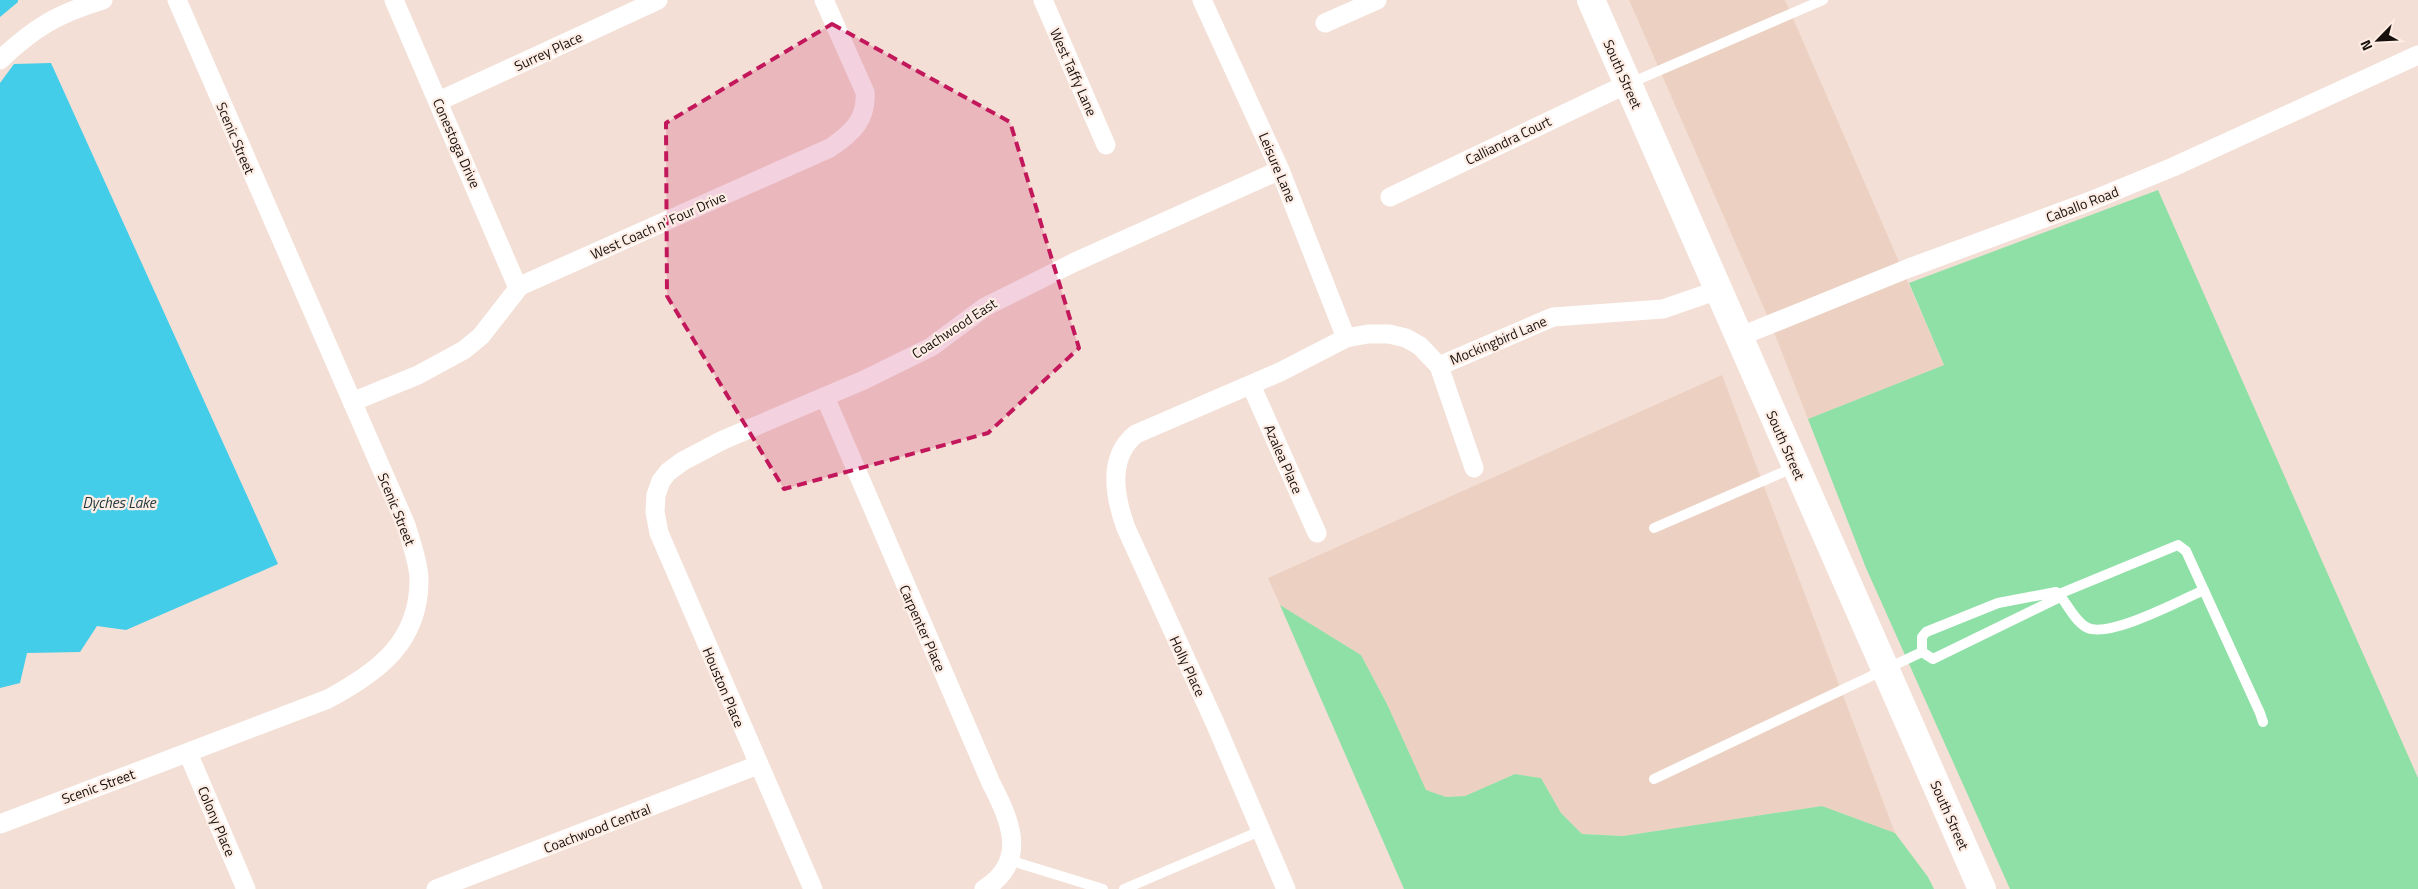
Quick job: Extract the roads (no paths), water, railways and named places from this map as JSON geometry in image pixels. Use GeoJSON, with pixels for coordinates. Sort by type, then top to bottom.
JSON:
{"type":"FeatureCollection","features":[{"type":"Feature","properties":{"kind":"main road","name":"South Street"},"geometry":{"type":"LineString","coordinates":[[1591,0],[1982,889]]}},
{"type":"Feature","properties":{"kind":"street"},"geometry":{"type":"LineString","coordinates":[[0,60],[22,39],[46,21],[74,9],[103,0]]}},
{"type":"Feature","properties":{"kind":"street","name":"Scenic Street"},"geometry":{"type":"LineString","coordinates":[[0,824],[328,699],[361,682],[386,661],[400,642],[412,618],[417,598],[419,577],[406,525],[177,0]]}},
{"type":"Feature","properties":{"kind":"street","name":"Conestoga Drive"},"geometry":{"type":"LineString","coordinates":[[394,0],[518,288]]}},
{"type":"Feature","properties":{"kind":"street","name":"Surrey Place"},"geometry":{"type":"LineString","coordinates":[[439,101],[658,0]]}},
{"type":"Feature","properties":{"kind":"street","name":"West Coach n' Four Drive"},"geometry":{"type":"LineString","coordinates":[[352,402],[418,375],[464,350],[481,336],[518,288],[830,148],[852,133],[863,116],[866,105],[865,92],[824,0]]}},
{"type":"Feature","properties":{"kind":"street","name":"West Taffy Lane"},"geometry":{"type":"LineString","coordinates":[[1043,0],[1106,145]]}},
{"type":"Feature","properties":{"kind":"street","name":"Leisure Lane"},"geometry":{"type":"LineString","coordinates":[[1202,0],[1280,170],[1346,338]]}},
{"type":"Feature","properties":{"kind":"street"},"geometry":{"type":"LineString","coordinates":[[1325,23],[1377,0]]}},
{"type":"Feature","properties":{"kind":"street","name":"Caballo Road"},"geometry":{"type":"LineString","coordinates":[[1739,337],[1909,268],[2097,198],[2173,167],[2418,54]]}},
{"type":"Feature","properties":{"kind":"street","name":"Calliandra Court"},"geometry":{"type":"LineString","coordinates":[[1390,197],[1628,84]]}},
{"type":"Feature","properties":{"kind":"street","name":"Coachwood East"},"geometry":{"type":"LineString","coordinates":[[661,481],[668,472],[684,461],[724,440],[825,397],[931,347],[984,307],[1075,262],[1280,170]]}},
{"type":"Feature","properties":{"kind":"street","name":"Mockingbird Lane"},"geometry":{"type":"LineString","coordinates":[[1130,439],[1136,434],[1251,385],[1346,338],[1368,334],[1389,334],[1406,338],[1420,346],[1440,366],[1553,317],[1663,309],[1718,290]]}},
{"type":"Feature","properties":{"kind":"street"},"geometry":{"type":"LineString","coordinates":[[1440,366],[1474,468]]}},
{"type":"Feature","properties":{"kind":"street","name":"Azalea Place"},"geometry":{"type":"LineString","coordinates":[[1251,385],[1317,533]]}},
{"type":"Feature","properties":{"kind":"street","name":"Carpenter Place"},"geometry":{"type":"LineString","coordinates":[[825,397],[897,569],[991,783],[1008,817],[1012,849],[1008,860]]}},
{"type":"Feature","properties":{"kind":"street","name":"Holly Place"},"geometry":{"type":"LineString","coordinates":[[1130,439],[1118,463],[1115,483],[1118,506],[1126,528],[1215,722],[1286,889]]}},
{"type":"Feature","properties":{"kind":"street","name":"Houston Place"},"geometry":{"type":"LineString","coordinates":[[661,481],[656,495],[655,512],[659,533],[813,889]]}},
{"type":"Feature","properties":{"kind":"street","name":"Colony Place"},"geometry":{"type":"LineString","coordinates":[[188,753],[246,889]]}},
{"type":"Feature","properties":{"kind":"street","name":"Coachwood Central"},"geometry":{"type":"LineString","coordinates":[[436,889],[758,765]]}},
{"type":"Feature","properties":{"kind":"street"},"geometry":{"type":"LineString","coordinates":[[984,889],[1002,874],[1008,860]]}},
{"type":"Feature","properties":{"kind":"lane"},"geometry":{"type":"LineString","coordinates":[[1628,84],[1823,0]]}},
{"type":"Feature","properties":{"kind":"lane"},"geometry":{"type":"LineString","coordinates":[[1654,528],[1796,467]]}},
{"type":"Feature","properties":{"kind":"lane"},"geometry":{"type":"LineString","coordinates":[[1922,652],[1933,659],[2056,600],[2059,594],[2178,545],[2186,551],[2263,722]]}},
{"type":"Feature","properties":{"kind":"lane"},"geometry":{"type":"LineString","coordinates":[[1922,652],[1922,637],[1926,632],[1998,602],[2056,592],[2084,626],[2094,631],[2115,628],[2204,590]]}},
{"type":"Feature","properties":{"kind":"lane"},"geometry":{"type":"LineString","coordinates":[[1654,778],[1922,652]]}},
{"type":"Feature","properties":{"kind":"lane"},"geometry":{"type":"LineString","coordinates":[[1124,889],[1260,831]]}},
{"type":"Feature","properties":{"kind":"lane"},"geometry":{"type":"LineString","coordinates":[[1008,860],[1103,889]]}},
{"type":"Feature","properties":{"kind":"water"},"geometry":{"type":"Polygon","coordinates":[[[0,0],[18,0],[18,2],[0,17],[0,0]]]}},
{"type":"Feature","properties":{"kind":"water","name":"Dyches Lake"},"geometry":{"type":"Polygon","coordinates":[[[51,63],[278,564],[126,630],[97,626],[80,652],[27,653],[20,683],[0,688],[0,83],[14,64],[51,63]]]}}]}
